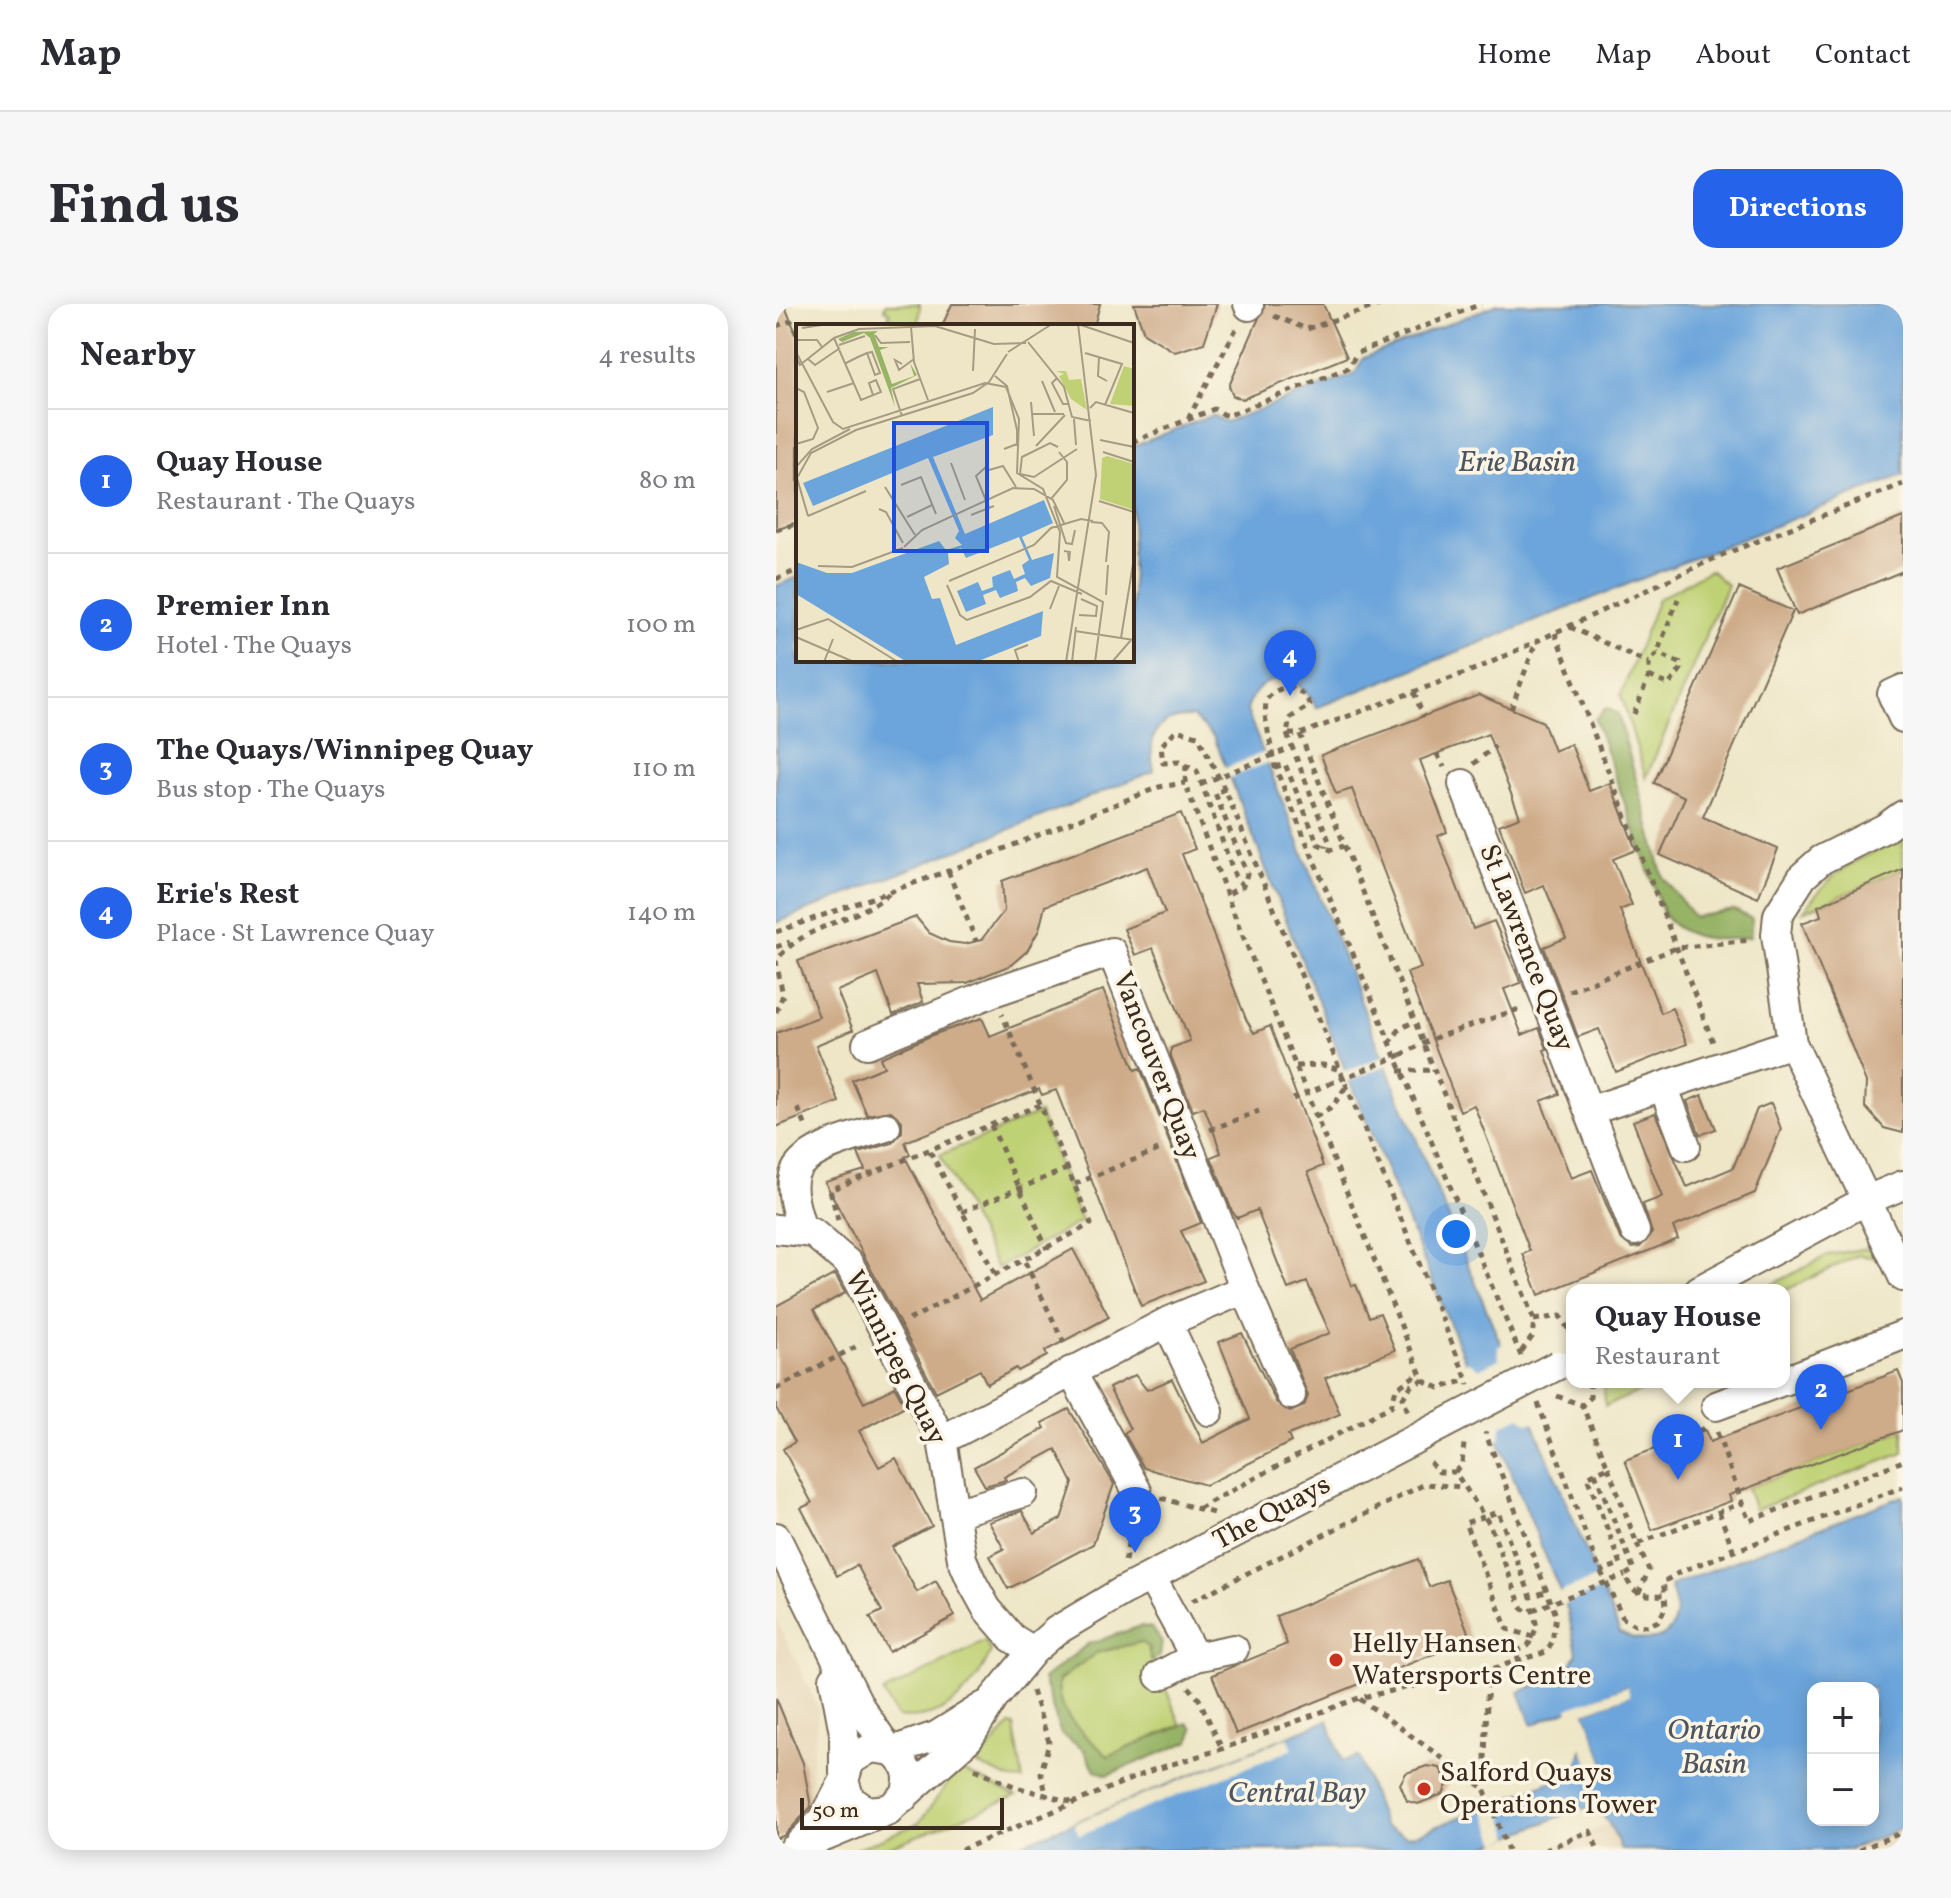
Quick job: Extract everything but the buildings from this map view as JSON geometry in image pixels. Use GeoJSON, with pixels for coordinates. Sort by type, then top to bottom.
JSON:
{"type":"FeatureCollection","features":[{"type":"Feature","properties":{"kind":"street","name":"St Lawrence Quay"},"geometry":{"type":"LineString","coordinates":[[1467,775],[1545,1001],[1635,1231]]}},
{"type":"Feature","properties":{"kind":"street"},"geometry":{"type":"LineString","coordinates":[[1903,815],[1885,828],[1821,860],[1803,876],[1778,915],[1776,935],[1792,1043],[1903,1277]]}},
{"type":"Feature","properties":{"kind":"street","name":"Vancouver Quay"},"geometry":{"type":"LineString","coordinates":[[867,1044],[993,992],[1112,952],[1267,1345],[1291,1395]]}},
{"type":"Feature","properties":{"kind":"street"},"geometry":{"type":"LineString","coordinates":[[1589,1111],[1792,1043]]}},
{"type":"Feature","properties":{"kind":"street"},"geometry":{"type":"LineString","coordinates":[[1663,1086],[1686,1146]]}},
{"type":"Feature","properties":{"kind":"street"},"geometry":{"type":"LineString","coordinates":[[789,1230],[793,1176],[799,1163],[816,1151],[886,1127]]}},
{"type":"Feature","properties":{"kind":"street"},"geometry":{"type":"LineString","coordinates":[[1710,1284],[1867,1200],[1903,1185]]}},
{"type":"Feature","properties":{"kind":"street","name":"Winnipeg Quay"},"geometry":{"type":"LineString","coordinates":[[789,1230],[813,1233],[849,1264],[942,1440],[962,1559],[987,1609],[1012,1638],[1033,1651]]}},
{"type":"Feature","properties":{"kind":"street"},"geometry":{"type":"LineString","coordinates":[[942,1440],[1070,1361],[1245,1289]]}},
{"type":"Feature","properties":{"kind":"street"},"geometry":{"type":"LineString","coordinates":[[1167,1322],[1209,1411]]}},
{"type":"Feature","properties":{"kind":"street"},"geometry":{"type":"LineString","coordinates":[[1790,1378],[1903,1335]]}},
{"type":"Feature","properties":{"kind":"street"},"geometry":{"type":"LineString","coordinates":[[1070,1361],[1137,1491]]}},
{"type":"Feature","properties":{"kind":"street","name":"The Quays"},"geometry":{"type":"LineString","coordinates":[[791,1850],[896,1803],[969,1738],[994,1698],[1033,1651],[1081,1615],[1565,1361]]}},
{"type":"Feature","properties":{"kind":"street"},"geometry":{"type":"LineString","coordinates":[[1716,1406],[1764,1388]]}},
{"type":"Feature","properties":{"kind":"street"},"geometry":{"type":"LineString","coordinates":[[954,1513],[1023,1493]]}},
{"type":"Feature","properties":{"kind":"street"},"geometry":{"type":"LineString","coordinates":[[776,1537],[860,1707],[907,1768],[909,1782],[896,1803],[878,1812],[861,1808],[850,1799],[844,1777],[841,1713],[820,1629]]}},
{"type":"Feature","properties":{"kind":"street"},"geometry":{"type":"LineString","coordinates":[[1151,1577],[1195,1657]]}},
{"type":"Feature","properties":{"kind":"street"},"geometry":{"type":"LineString","coordinates":[[1159,1676],[1195,1657],[1234,1649]]}},
{"type":"Feature","properties":{"kind":"street","name":"The Quays"},"geometry":{"type":"LineString","coordinates":[[844,1777],[850,1761],[864,1749],[891,1750],[948,1730],[994,1698]]}},
{"type":"Feature","properties":{"kind":"street"},"geometry":{"type":"LineString","coordinates":[[791,1850],[823,1820],[844,1777]]}},
{"type":"Feature","properties":{"kind":"path"},"geometry":{"type":"LineString","coordinates":[[1188,419],[1248,305],[1307,329],[1382,304]]}},
{"type":"Feature","properties":{"kind":"path"},"geometry":{"type":"LineString","coordinates":[[1134,441],[1214,409],[1227,416],[1348,368],[1357,353],[1481,304]]}},
{"type":"Feature","properties":{"kind":"path"},"geometry":{"type":"LineString","coordinates":[[776,326],[791,321],[796,333]]}},
{"type":"Feature","properties":{"kind":"path"},"geometry":{"type":"LineString","coordinates":[[1287,734],[1300,734],[1414,692],[1536,642],[1722,555],[1903,484]]}},
{"type":"Feature","properties":{"kind":"path"},"geometry":{"type":"LineString","coordinates":[[776,530],[796,524]]}},
{"type":"Feature","properties":{"kind":"path"},"geometry":{"type":"LineString","coordinates":[[777,578],[796,571]]}},
{"type":"Feature","properties":{"kind":"path"},"geometry":{"type":"LineString","coordinates":[[1634,714],[1649,676],[1649,663],[1657,653],[1678,599]]}},
{"type":"Feature","properties":{"kind":"path"},"geometry":{"type":"LineString","coordinates":[[1570,626],[1649,663]]}},
{"type":"Feature","properties":{"kind":"path"},"geometry":{"type":"LineString","coordinates":[[1555,633],[1723,1066]]}},
{"type":"Feature","properties":{"kind":"path"},"geometry":{"type":"LineString","coordinates":[[1511,709],[1536,642]]}},
{"type":"Feature","properties":{"kind":"path"},"geometry":{"type":"LineString","coordinates":[[1649,676],[1669,685],[1681,669],[1680,663],[1657,653]]}},
{"type":"Feature","properties":{"kind":"path"},"geometry":{"type":"LineString","coordinates":[[1325,847],[1329,841],[1287,734],[1290,718],[1310,705],[1302,692],[1286,687],[1271,693],[1264,708],[1275,767],[1525,1369]]}},
{"type":"Feature","properties":{"kind":"path"},"geometry":{"type":"LineString","coordinates":[[1414,692],[1423,716]]}},
{"type":"Feature","properties":{"kind":"path"},"geometry":{"type":"LineString","coordinates":[[1243,886],[1235,876],[1197,771],[1186,765],[1163,763],[1160,754],[1164,739],[1176,730],[1198,736],[1225,789],[1472,1393]]}},
{"type":"Feature","properties":{"kind":"path"},"geometry":{"type":"LineString","coordinates":[[1300,734],[1534,1320],[1532,1337],[1520,1354]]}},
{"type":"Feature","properties":{"kind":"path"},"geometry":{"type":"LineString","coordinates":[[1467,775],[1495,746]]}},
{"type":"Feature","properties":{"kind":"path"},"geometry":{"type":"LineString","coordinates":[[1201,784],[1291,748]]}},
{"type":"Feature","properties":{"kind":"path"},"geometry":{"type":"LineString","coordinates":[[1275,767],[1285,764],[1318,844],[1331,850],[1344,846]]}},
{"type":"Feature","properties":{"kind":"path"},"geometry":{"type":"LineString","coordinates":[[1186,765],[1185,783],[1226,895],[1423,1380],[1439,1388],[1468,1380]]}},
{"type":"Feature","properties":{"kind":"path"},"geometry":{"type":"LineString","coordinates":[[776,932],[948,871],[1159,787],[1185,783]]}},
{"type":"Feature","properties":{"kind":"path"},"geometry":{"type":"LineString","coordinates":[[1225,789],[1215,793],[1247,874],[1243,886],[1226,895]]}},
{"type":"Feature","properties":{"kind":"path"},"geometry":{"type":"LineString","coordinates":[[948,871],[976,941]]}},
{"type":"Feature","properties":{"kind":"path"},"geometry":{"type":"LineString","coordinates":[[776,947],[878,906],[896,887]]}},
{"type":"Feature","properties":{"kind":"path"},"geometry":{"type":"LineString","coordinates":[[1293,1099],[1424,1046],[1432,1039],[1545,1001],[1676,948],[1776,935]]}},
{"type":"Feature","properties":{"kind":"path"},"geometry":{"type":"LineString","coordinates":[[776,1012],[783,995],[776,961],[790,942]]}},
{"type":"Feature","properties":{"kind":"path"},"geometry":{"type":"LineString","coordinates":[[776,1389],[1025,1262],[1091,1224],[993,992]]}},
{"type":"Feature","properties":{"kind":"path"},"geometry":{"type":"LineString","coordinates":[[1388,1045],[1393,1035],[1414,1021]]}},
{"type":"Feature","properties":{"kind":"path"},"geometry":{"type":"LineString","coordinates":[[1296,1066],[1323,1065],[1337,1069]]}},
{"type":"Feature","properties":{"kind":"path"},"geometry":{"type":"LineString","coordinates":[[1399,1071],[1434,1070]]}},
{"type":"Feature","properties":{"kind":"path"},"geometry":{"type":"LineString","coordinates":[[1316,1117],[1333,1106],[1345,1088]]}},
{"type":"Feature","properties":{"kind":"path"},"geometry":{"type":"LineString","coordinates":[[838,1225],[830,1190],[1040,1105]]}},
{"type":"Feature","properties":{"kind":"path"},"geometry":{"type":"LineString","coordinates":[[991,1125],[1047,1249]]}},
{"type":"Feature","properties":{"kind":"path"},"geometry":{"type":"LineString","coordinates":[[930,1151],[996,1276]]}},
{"type":"Feature","properties":{"kind":"path"},"geometry":{"type":"LineString","coordinates":[[962,1212],[1069,1168]]}},
{"type":"Feature","properties":{"kind":"path"},"geometry":{"type":"LineString","coordinates":[[1025,1262],[1070,1361]]}},
{"type":"Feature","properties":{"kind":"path"},"geometry":{"type":"LineString","coordinates":[[1534,1320],[1560,1316],[1566,1326]]}},
{"type":"Feature","properties":{"kind":"path"},"geometry":{"type":"LineString","coordinates":[[1198,1508],[1391,1406],[1396,1389],[1420,1372]]}},
{"type":"Feature","properties":{"kind":"path"},"geometry":{"type":"LineString","coordinates":[[1406,1406],[1403,1398],[1411,1386],[1423,1380]]}},
{"type":"Feature","properties":{"kind":"path"},"geometry":{"type":"LineString","coordinates":[[1582,1405],[1590,1398],[1590,1388]]}},
{"type":"Feature","properties":{"kind":"path"},"geometry":{"type":"LineString","coordinates":[[1567,1397],[1582,1405],[1649,1570],[1638,1594]]}},
{"type":"Feature","properties":{"kind":"path"},"geometry":{"type":"LineString","coordinates":[[1536,1399],[1600,1571],[1623,1618],[1635,1625],[1648,1626],[1658,1621],[1666,1607],[1663,1582],[1903,1487]]}},
{"type":"Feature","properties":{"kind":"path"},"geometry":{"type":"LineString","coordinates":[[961,1850],[1150,1771],[1222,1749],[1359,1698],[1488,1670],[1546,1652],[1552,1642],[1556,1615],[1481,1419]]}},
{"type":"Feature","properties":{"kind":"path"},"geometry":{"type":"LineString","coordinates":[[1665,1445],[1714,1425],[1749,1521],[1903,1461]]}},
{"type":"Feature","properties":{"kind":"path"},"geometry":{"type":"LineString","coordinates":[[1455,1472],[1462,1463],[1464,1444]]}},
{"type":"Feature","properties":{"kind":"path"},"geometry":{"type":"LineString","coordinates":[[1431,1463],[1439,1472],[1455,1472]]}},
{"type":"Feature","properties":{"kind":"path"},"geometry":{"type":"LineString","coordinates":[[1600,1571],[1621,1564],[1587,1477],[1596,1476],[1608,1467]]}},
{"type":"Feature","properties":{"kind":"path"},"geometry":{"type":"LineString","coordinates":[[1455,1472],[1490,1525],[1526,1612],[1626,1578],[1634,1570],[1596,1476]]}},
{"type":"Feature","properties":{"kind":"path"},"geometry":{"type":"LineString","coordinates":[[1191,1601],[1425,1484],[1463,1487]]}},
{"type":"Feature","properties":{"kind":"path"},"geometry":{"type":"LineString","coordinates":[[1637,1544],[1692,1518],[1742,1503]]}},
{"type":"Feature","properties":{"kind":"path"},"geometry":{"type":"LineString","coordinates":[[1534,1637],[1507,1629],[1465,1523],[1498,1512],[1531,1597],[1548,1591]]}},
{"type":"Feature","properties":{"kind":"path"},"geometry":{"type":"LineString","coordinates":[[1719,1512],[1734,1552]]}},
{"type":"Feature","properties":{"kind":"path"},"geometry":{"type":"LineString","coordinates":[[1626,1578],[1638,1594]]}},
{"type":"Feature","properties":{"kind":"path"},"geometry":{"type":"LineString","coordinates":[[1638,1594],[1665,1595]]}},
{"type":"Feature","properties":{"kind":"path"},"geometry":{"type":"LineString","coordinates":[[1520,1662],[1515,1652],[1528,1646],[1537,1627],[1533,1610]]}},
{"type":"Feature","properties":{"kind":"path"},"geometry":{"type":"LineString","coordinates":[[1488,1670],[1484,1788],[1508,1850]]}},
{"type":"Feature","properties":{"kind":"path"},"geometry":{"type":"LineString","coordinates":[[1030,1687],[1049,1742],[1041,1773],[1047,1797]]}},
{"type":"Feature","properties":{"kind":"path"},"geometry":{"type":"LineString","coordinates":[[1359,1698],[1484,1788]]}},
{"type":"Feature","properties":{"kind":"path"},"geometry":{"type":"LineString","coordinates":[[1199,1699],[1222,1749]]}},
{"type":"Feature","properties":{"kind":"path"},"geometry":{"type":"LineString","coordinates":[[969,1766],[1047,1797],[1071,1802]]}},
{"type":"Feature","properties":{"kind":"path"},"geometry":{"type":"LineString","coordinates":[[1545,1850],[1590,1831],[1598,1850]]}},
{"type":"Feature","properties":{"kind":"path"},"geometry":{"type":"LineString","coordinates":[[1859,1850],[1903,1832]]}},
{"type":"Feature","properties":{"kind":"shaded area"},"geometry":{"type":"Polygon","coordinates":[[[776,1619],[819,1709],[811,1766],[815,1828],[776,1843],[776,1619]]]}},
{"type":"Feature","properties":{"kind":"shaded area"},"geometry":{"type":"Polygon","coordinates":[[[1610,1823],[1621,1850],[1550,1850],[1610,1823]]]}},
{"type":"Feature","properties":{"kind":"shaded area"},"geometry":{"type":"Polygon","coordinates":[[[1903,1828],[1903,1850],[1849,1850],[1903,1828]]]}},
{"type":"Feature","properties":{"kind":"green space"},"geometry":{"type":"Polygon","coordinates":[[[886,304],[920,304],[918,324],[904,324],[888,317],[890,312],[884,309],[886,304]]]}},
{"type":"Feature","properties":{"kind":"green space"},"geometry":{"type":"Polygon","coordinates":[[[1710,570],[1727,585],[1646,778],[1621,695],[1658,599],[1710,570]]]}},
{"type":"Feature","properties":{"kind":"green space"},"geometry":{"type":"Polygon","coordinates":[[[1606,708],[1618,714],[1663,877],[1694,917],[1735,910],[1752,919],[1750,937],[1703,938],[1682,930],[1664,915],[1595,719],[1606,708]]]}},
{"type":"Feature","properties":{"kind":"green space"},"geometry":{"type":"Polygon","coordinates":[[[1903,840],[1903,869],[1803,912],[1824,886],[1846,867],[1903,840]]]}},
{"type":"Feature","properties":{"kind":"green space"},"geometry":{"type":"Polygon","coordinates":[[[1039,1113],[1081,1221],[997,1268],[940,1155],[1039,1113]]]}},
{"type":"Feature","properties":{"kind":"green space"},"geometry":{"type":"Polygon","coordinates":[[[1867,1248],[1881,1259],[1859,1255],[1790,1288],[1790,1284],[1773,1284],[1828,1255],[1867,1248]]]}},
{"type":"Feature","properties":{"kind":"green space"},"geometry":{"type":"Polygon","coordinates":[[[1604,1388],[1648,1388],[1605,1406],[1604,1388]]]}},
{"type":"Feature","properties":{"kind":"green space"},"geometry":{"type":"Polygon","coordinates":[[[1903,1430],[1903,1453],[1755,1510],[1747,1488],[1903,1430]]]}},
{"type":"Feature","properties":{"kind":"green space"},"geometry":{"type":"Polygon","coordinates":[[[1141,1626],[1152,1628],[1162,1642],[1160,1656],[1151,1661],[1148,1647],[1140,1642],[1096,1653],[1059,1680],[1061,1703],[1066,1714],[1108,1756],[1188,1723],[1193,1729],[1190,1741],[1107,1775],[1095,1770],[1084,1750],[1061,1734],[1043,1679],[1088,1644],[1141,1626]]]}},
{"type":"Feature","properties":{"kind":"green space"},"geometry":{"type":"Polygon","coordinates":[[[985,1641],[991,1652],[984,1667],[954,1702],[929,1715],[897,1717],[883,1693],[985,1641]]]}},
{"type":"Feature","properties":{"kind":"green space"},"geometry":{"type":"Polygon","coordinates":[[[1140,1642],[1148,1647],[1181,1725],[1108,1757],[1066,1714],[1058,1692],[1059,1680],[1096,1653],[1140,1642]]]}},
{"type":"Feature","properties":{"kind":"green space"},"geometry":{"type":"Polygon","coordinates":[[[1010,1725],[1014,1726],[1023,1780],[1011,1779],[976,1764],[1010,1725]]]}},
{"type":"Feature","properties":{"kind":"green space"},"geometry":{"type":"Polygon","coordinates":[[[963,1771],[1016,1796],[882,1850],[854,1850],[919,1823],[951,1779],[963,1771]]]}},
{"type":"Feature","properties":{"kind":"water","name":"Erie Basin"},"geometry":{"type":"Polygon","coordinates":[[[1498,304],[1903,304],[1903,475],[1316,708],[1300,687],[1280,680],[1260,688],[1252,697],[1247,711],[1386,1066],[1620,1633],[1648,1640],[1659,1638],[1673,1625],[1676,1614],[1670,1586],[1903,1496],[1903,1828],[1848,1850],[1621,1850],[1602,1815],[1580,1808],[1477,1850],[1006,1850],[1328,1720],[1342,1761],[1359,1757],[1384,1826],[1406,1836],[1417,1834],[1563,1777],[1577,1765],[1583,1748],[1593,1777],[1607,1771],[1585,1712],[1629,1695],[1626,1686],[1532,1725],[1519,1692],[1567,1672],[1577,1653],[1567,1608],[1346,1072],[1214,737],[1193,717],[1170,720],[1157,731],[1152,748],[1154,771],[776,923],[776,586],[796,578],[796,662],[1134,662],[1134,448],[1212,415],[1226,422],[1355,374],[1363,358],[1498,304]]]}},
{"type":"Feature","properties":{"kind":"pier"},"geometry":{"type":"Polygon","coordinates":[[[1265,752],[1270,762],[1227,779],[1223,769],[1265,752]]]}},
{"type":"Feature","properties":{"kind":"pier"},"geometry":{"type":"Polygon","coordinates":[[[1387,1055],[1390,1064],[1346,1082],[1342,1073],[1387,1055]]]}},
{"type":"Feature","properties":{"kind":"pier"},"geometry":{"type":"Polygon","coordinates":[[[1505,1342],[1538,1422],[1528,1423],[1520,1417],[1501,1426],[1500,1438],[1495,1443],[1462,1363],[1469,1362],[1479,1369],[1499,1359],[1498,1347],[1505,1342]]]}},
{"type":"Feature","properties":{"kind":"pier"},"geometry":{"type":"Polygon","coordinates":[[[1601,1576],[1605,1588],[1562,1605],[1557,1593],[1601,1576]]]}},
{"type":"Feature","properties":{"kind":"pier"},"geometry":{"type":"Polygon","coordinates":[[[1627,1686],[1630,1695],[1585,1712],[1607,1772],[1593,1777],[1581,1745],[1586,1747],[1596,1772],[1602,1770],[1581,1710],[1624,1691],[1570,1714],[1568,1708],[1627,1686]]]}},
{"type":"Feature","properties":{"kind":"pier"},"geometry":{"type":"Polygon","coordinates":[[[1288,1737],[1293,1749],[1079,1835],[1074,1823],[1288,1737]]]}},
{"type":"Feature","properties":{"kind":"pier"},"geometry":{"type":"Polygon","coordinates":[[[1498,1803],[1511,1837],[1497,1843],[1484,1808],[1498,1803]]]}},
{"type":"Feature","properties":{"kind":"place","name":"Erie's Rest"},"geometry":{"type":"Point","coordinates":[1290,696]}},
{"type":"Feature","properties":{"kind":"place","name":"Premier Inn"},"geometry":{"type":"Point","coordinates":[1821,1430]}},
{"type":"Feature","properties":{"kind":"place","name":"Quay House"},"geometry":{"type":"Point","coordinates":[1678,1480]}},
{"type":"Feature","properties":{"kind":"place","name":"The Quays/Winnipeg Quay"},"geometry":{"type":"Point","coordinates":[1135,1553]}},
{"type":"Feature","properties":{"kind":"place","name":"Helly Hansen Watersports Centre"},"geometry":{"type":"Point","coordinates":[1336,1660]}},
{"type":"Feature","properties":{"kind":"place","name":"Salford Quays Operations Tower"},"geometry":{"type":"Point","coordinates":[1424,1789]}},
{"type":"Feature","properties":{"kind":"water label","name":"Ontario Basin"},"geometry":{"type":"Point","coordinates":[1714,1748]}},
{"type":"Feature","properties":{"kind":"water label","name":"Central Bay"},"geometry":{"type":"Point","coordinates":[1297,1794]}}]}
